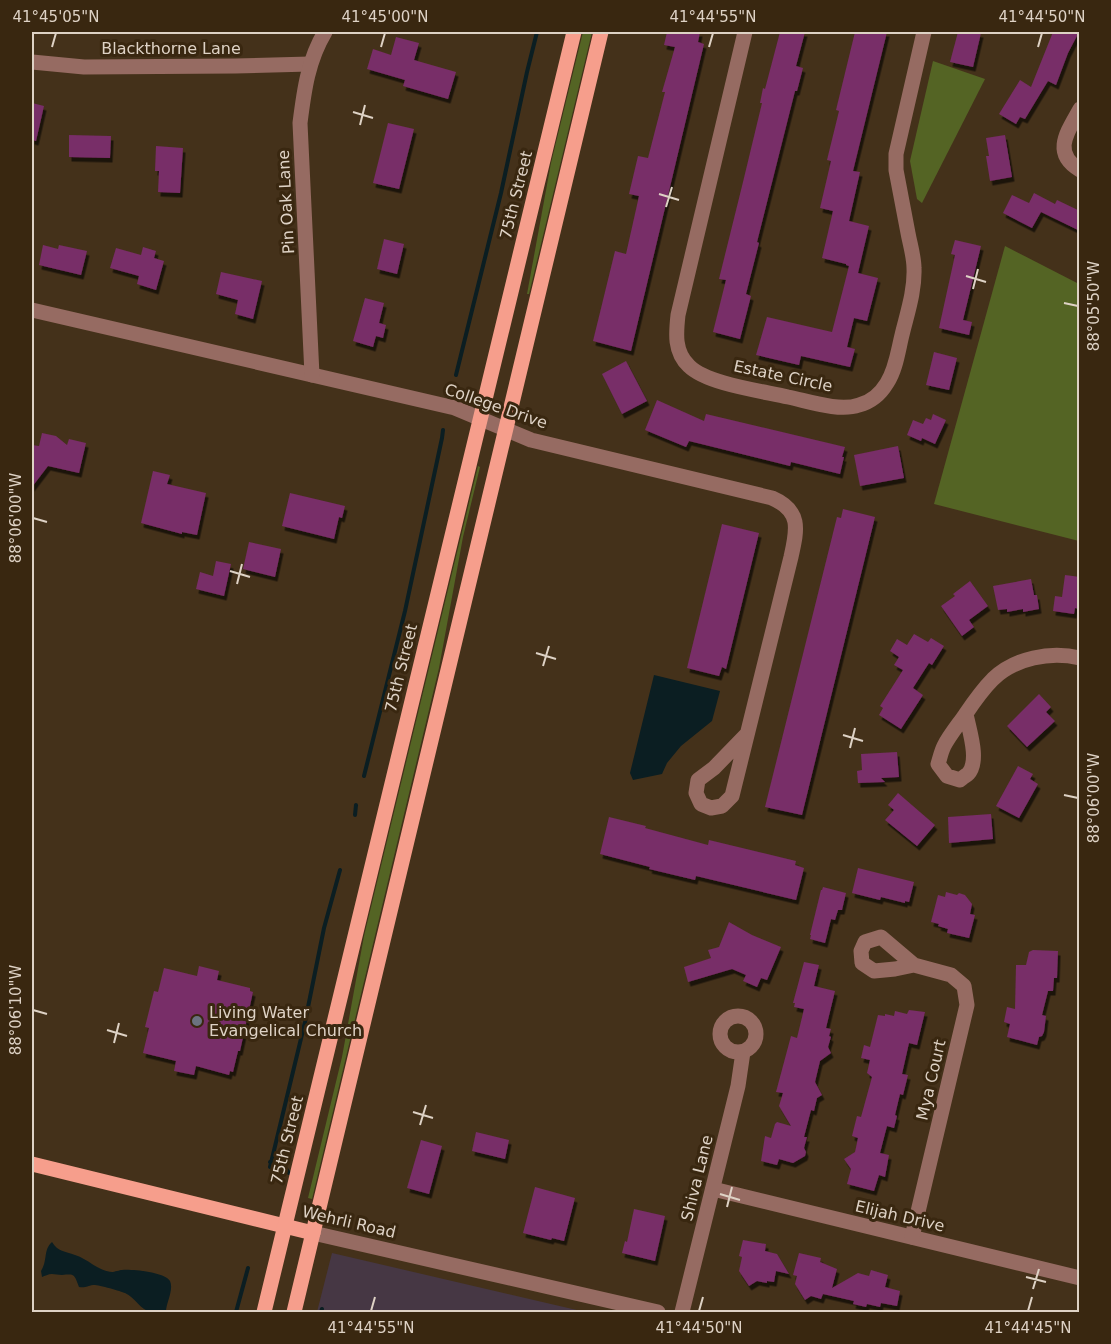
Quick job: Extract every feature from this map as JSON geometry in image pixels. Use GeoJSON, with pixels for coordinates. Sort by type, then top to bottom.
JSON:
{"type":"FeatureCollection","features":[{"type":"Feature","properties":{"kind":"main road","name":"75th Street"},"geometry":{"type":"LineString","coordinates":[[264,1312],[574,32]]}},
{"type":"Feature","properties":{"kind":"main road"},"geometry":{"type":"LineString","coordinates":[[294,1312],[601,32]]}},
{"type":"Feature","properties":{"kind":"main road","name":"Wehrli Road"},"geometry":{"type":"LineString","coordinates":[[32,1164],[313,1233]]}},
{"type":"Feature","properties":{"kind":"street","name":"Pin Oak Lane"},"geometry":{"type":"LineString","coordinates":[[312,375],[300,123],[304,87],[310,64],[325,32]]}},
{"type":"Feature","properties":{"kind":"street","name":"Estate Circle"},"geometry":{"type":"LineString","coordinates":[[745,32],[678,315],[676,334],[678,347],[682,358],[690,367],[709,377],[826,405],[846,407],[860,405],[872,399],[887,383],[894,368],[911,295],[914,269],[896,170],[896,154],[924,32]]}},
{"type":"Feature","properties":{"kind":"street","name":"Blackthorne Lane"},"geometry":{"type":"LineString","coordinates":[[32,62],[84,67],[310,64]]}},
{"type":"Feature","properties":{"kind":"street"},"geometry":{"type":"LineString","coordinates":[[1080,109],[1065,138],[1063,148],[1071,164],[1080,170]]}},
{"type":"Feature","properties":{"kind":"street","name":"College Drive"},"geometry":{"type":"LineString","coordinates":[[32,310],[455,408],[531,440],[783,502],[789,508],[796,524],[796,532],[732,796],[722,806],[711,808],[701,804],[696,793],[698,780],[714,768],[747,734]]}},
{"type":"Feature","properties":{"kind":"street"},"geometry":{"type":"LineString","coordinates":[[966,714],[980,692],[995,677],[1010,667],[1043,656],[1080,658]]}},
{"type":"Feature","properties":{"kind":"street","name":"Mya Court"},"geometry":{"type":"LineString","coordinates":[[912,1237],[967,1005],[964,986],[951,975],[914,965]]}},
{"type":"Feature","properties":{"kind":"street","name":"Shiva Lane"},"geometry":{"type":"LineString","coordinates":[[682,1312],[738,1086],[743,1052]]}},
{"type":"Feature","properties":{"kind":"street","name":"Elijah Drive"},"geometry":{"type":"LineString","coordinates":[[713,1189],[1080,1278]]}},
{"type":"Feature","properties":{"kind":"street","name":"Wehrli Road"},"geometry":{"type":"LineString","coordinates":[[313,1233],[658,1312]]}},
{"type":"Feature","properties":{"kind":"shaded area"},"geometry":{"type":"Polygon","coordinates":[[[332,1253],[581,1311],[317,1312],[332,1253]]]}},
{"type":"Feature","properties":{"kind":"green space"},"geometry":{"type":"Polygon","coordinates":[[[583,32],[592,32],[529,294],[527,294],[551,163],[583,32]]]}},
{"type":"Feature","properties":{"kind":"green space"},"geometry":{"type":"Polygon","coordinates":[[[933,61],[985,79],[922,203],[917,199],[910,161],[933,61]]]}},
{"type":"Feature","properties":{"kind":"green space"},"geometry":{"type":"Polygon","coordinates":[[[1005,246],[1079,284],[1079,541],[934,504],[1005,246]]]}},
{"type":"Feature","properties":{"kind":"green space"},"geometry":{"type":"Polygon","coordinates":[[[478,466],[480,467],[463,537],[439,668],[312,1199],[308,1198],[342,1057],[364,936],[478,466]]]}},
{"type":"Feature","properties":{"kind":"water"},"geometry":{"type":"Polygon","coordinates":[[[654,675],[720,691],[712,721],[681,746],[667,763],[662,774],[633,780],[630,773],[654,675]]]}},
{"type":"Feature","properties":{"kind":"water"},"geometry":{"type":"Polygon","coordinates":[[[52,1242],[59,1249],[107,1271],[140,1271],[155,1273],[167,1278],[171,1288],[166,1312],[147,1311],[129,1295],[114,1289],[95,1285],[79,1287],[72,1275],[51,1274],[42,1277],[41,1271],[46,1252],[52,1242]]]}},
{"type":"Feature","properties":{"kind":"building"},"geometry":{"type":"Polygon","coordinates":[[[667,32],[700,32],[698,42],[704,44],[631,351],[593,341],[615,251],[626,254],[639,196],[629,194],[638,156],[648,158],[665,92],[662,92],[675,47],[664,45],[667,32]]]}},
{"type":"Feature","properties":{"kind":"building"},"geometry":{"type":"Polygon","coordinates":[[[780,32],[805,32],[796,66],[803,68],[797,91],[795,91],[757,242],[759,243],[746,294],[751,296],[740,339],[713,332],[726,280],[719,279],[762,103],[760,103],[763,88],[765,89],[780,32]]]}},
{"type":"Feature","properties":{"kind":"building"},"geometry":{"type":"Polygon","coordinates":[[[855,32],[887,32],[853,171],[860,172],[849,221],[869,226],[858,273],[878,278],[867,321],[854,318],[847,347],[855,349],[850,367],[801,356],[799,365],[756,355],[767,317],[832,332],[849,266],[822,258],[833,211],[820,208],[831,161],[827,160],[839,111],[836,110],[855,32]]]}},
{"type":"Feature","properties":{"kind":"building"},"geometry":{"type":"Polygon","coordinates":[[[958,32],[981,33],[973,67],[950,62],[958,32]]]}},
{"type":"Feature","properties":{"kind":"building"},"geometry":{"type":"Polygon","coordinates":[[[1053,32],[1079,32],[1056,85],[1048,81],[1025,119],[1020,117],[1016,124],[999,114],[1020,80],[1031,87],[1053,32]]]}},
{"type":"Feature","properties":{"kind":"building"},"geometry":{"type":"Polygon","coordinates":[[[396,37],[419,43],[414,60],[456,72],[448,99],[403,86],[405,80],[367,69],[373,49],[391,55],[396,37]]]}},
{"type":"Feature","properties":{"kind":"building"},"geometry":{"type":"Polygon","coordinates":[[[32,103],[44,106],[36,141],[32,140],[32,103]]]}},
{"type":"Feature","properties":{"kind":"building"},"geometry":{"type":"Polygon","coordinates":[[[388,123],[414,129],[399,189],[373,183],[388,123]]]}},
{"type":"Feature","properties":{"kind":"building"},"geometry":{"type":"Polygon","coordinates":[[[69,135],[111,136],[110,158],[69,157],[69,135]]]}},
{"type":"Feature","properties":{"kind":"building"},"geometry":{"type":"Polygon","coordinates":[[[1005,135],[1012,177],[990,181],[986,138],[1005,135]]]}},
{"type":"Feature","properties":{"kind":"building"},"geometry":{"type":"Polygon","coordinates":[[[156,146],[183,148],[180,193],[158,192],[159,171],[155,171],[156,146]]]}},
{"type":"Feature","properties":{"kind":"building"},"geometry":{"type":"Polygon","coordinates":[[[1034,193],[1055,204],[1057,200],[1080,211],[1080,231],[1041,212],[1032,228],[1003,213],[1012,195],[1029,203],[1034,193]]]}},
{"type":"Feature","properties":{"kind":"building"},"geometry":{"type":"Polygon","coordinates":[[[384,239],[404,244],[397,274],[377,269],[384,239]]]}},
{"type":"Feature","properties":{"kind":"building"},"geometry":{"type":"Polygon","coordinates":[[[955,240],[981,246],[963,320],[972,322],[969,335],[939,328],[955,255],[951,254],[955,240]]]}},
{"type":"Feature","properties":{"kind":"building"},"geometry":{"type":"Polygon","coordinates":[[[43,245],[58,249],[59,245],[87,251],[81,275],[39,265],[43,245]]]}},
{"type":"Feature","properties":{"kind":"building"},"geometry":{"type":"Polygon","coordinates":[[[143,247],[156,251],[154,258],[164,261],[156,290],[137,284],[139,276],[110,268],[116,248],[141,255],[143,247]]]}},
{"type":"Feature","properties":{"kind":"building"},"geometry":{"type":"Polygon","coordinates":[[[221,272],[262,281],[253,319],[235,314],[238,300],[216,294],[221,272]]]}},
{"type":"Feature","properties":{"kind":"building"},"geometry":{"type":"Polygon","coordinates":[[[365,298],[384,303],[379,323],[386,325],[383,338],[376,336],[373,347],[353,341],[365,298]]]}},
{"type":"Feature","properties":{"kind":"building"},"geometry":{"type":"Polygon","coordinates":[[[934,352],[957,358],[949,390],[926,385],[934,352]]]}},
{"type":"Feature","properties":{"kind":"building"},"geometry":{"type":"Polygon","coordinates":[[[626,361],[647,401],[622,414],[602,374],[626,361]]]}},
{"type":"Feature","properties":{"kind":"building"},"geometry":{"type":"Polygon","coordinates":[[[657,400],[704,421],[706,414],[845,447],[840,474],[791,462],[790,466],[689,441],[686,447],[645,430],[657,400]]]}},
{"type":"Feature","properties":{"kind":"building"},"geometry":{"type":"Polygon","coordinates":[[[933,414],[946,420],[935,444],[907,435],[913,420],[923,424],[926,418],[931,420],[933,414]]]}},
{"type":"Feature","properties":{"kind":"building"},"geometry":{"type":"Polygon","coordinates":[[[42,433],[56,436],[67,445],[69,439],[86,443],[79,473],[48,466],[32,487],[32,445],[39,446],[42,433]]]}},
{"type":"Feature","properties":{"kind":"building"},"geometry":{"type":"Polygon","coordinates":[[[898,446],[904,478],[860,486],[854,455],[898,446]]]}},
{"type":"Feature","properties":{"kind":"building"},"geometry":{"type":"Polygon","coordinates":[[[153,471],[170,475],[167,484],[206,493],[197,535],[182,532],[182,534],[141,523],[153,471]]]}},
{"type":"Feature","properties":{"kind":"building"},"geometry":{"type":"Polygon","coordinates":[[[290,493],[345,506],[342,518],[339,517],[334,539],[282,526],[290,493]]]}},
{"type":"Feature","properties":{"kind":"building"},"geometry":{"type":"Polygon","coordinates":[[[843,509],[875,517],[802,815],[765,807],[837,517],[841,518],[843,509]]]}},
{"type":"Feature","properties":{"kind":"building"},"geometry":{"type":"Polygon","coordinates":[[[722,524],[759,533],[726,669],[722,667],[719,676],[687,668],[722,524]]]}},
{"type":"Feature","properties":{"kind":"building"},"geometry":{"type":"Polygon","coordinates":[[[249,542],[281,549],[275,577],[243,569],[249,542]]]}},
{"type":"Feature","properties":{"kind":"building"},"geometry":{"type":"Polygon","coordinates":[[[216,561],[231,564],[224,596],[196,589],[200,572],[213,576],[216,561]]]}},
{"type":"Feature","properties":{"kind":"building"},"geometry":{"type":"Polygon","coordinates":[[[1065,575],[1080,577],[1080,609],[1075,608],[1074,614],[1053,611],[1055,596],[1062,597],[1065,575]]]}},
{"type":"Feature","properties":{"kind":"building"},"geometry":{"type":"Polygon","coordinates":[[[1031,579],[1039,609],[1023,612],[1023,609],[1007,612],[1007,609],[998,610],[993,586],[1031,579]]]}},
{"type":"Feature","properties":{"kind":"building"},"geometry":{"type":"Polygon","coordinates":[[[970,581],[988,606],[969,620],[974,627],[962,636],[941,606],[970,581]]]}},
{"type":"Feature","properties":{"kind":"building"},"geometry":{"type":"Polygon","coordinates":[[[914,634],[928,642],[931,638],[944,646],[932,665],[929,663],[913,688],[923,695],[901,729],[879,715],[883,708],[880,706],[903,670],[894,665],[899,657],[890,651],[897,639],[907,645],[914,634]]]}},
{"type":"Feature","properties":{"kind":"building"},"geometry":{"type":"Polygon","coordinates":[[[1039,694],[1051,707],[1046,712],[1055,721],[1027,747],[1007,726],[1039,694]]]}},
{"type":"Feature","properties":{"kind":"building"},"geometry":{"type":"Polygon","coordinates":[[[897,752],[899,777],[881,778],[885,782],[858,783],[857,771],[862,770],[861,754],[897,752]]]}},
{"type":"Feature","properties":{"kind":"building"},"geometry":{"type":"Polygon","coordinates":[[[1018,766],[1033,774],[1030,779],[1038,784],[1019,818],[996,806],[1018,766]]]}},
{"type":"Feature","properties":{"kind":"building"},"geometry":{"type":"Polygon","coordinates":[[[898,793],[935,825],[917,846],[885,820],[894,810],[888,805],[898,793]]]}},
{"type":"Feature","properties":{"kind":"building"},"geometry":{"type":"Polygon","coordinates":[[[991,814],[993,839],[949,843],[948,817],[991,814]]]}},
{"type":"Feature","properties":{"kind":"building"},"geometry":{"type":"Polygon","coordinates":[[[609,817],[708,845],[709,840],[796,861],[795,865],[804,868],[796,900],[696,876],[695,880],[600,854],[609,817]]]}},
{"type":"Feature","properties":{"kind":"building"},"geometry":{"type":"Polygon","coordinates":[[[858,868],[914,882],[909,902],[881,897],[880,900],[852,893],[858,868]]]}},
{"type":"Feature","properties":{"kind":"building"},"geometry":{"type":"Polygon","coordinates":[[[823,887],[846,893],[842,910],[838,910],[835,920],[831,919],[825,943],[810,939],[823,887]]]}},
{"type":"Feature","properties":{"kind":"building"},"geometry":{"type":"Polygon","coordinates":[[[946,892],[965,895],[972,904],[970,914],[975,915],[969,938],[947,933],[948,929],[931,922],[938,895],[945,897],[946,892]]]}},
{"type":"Feature","properties":{"kind":"building"},"geometry":{"type":"Polygon","coordinates":[[[729,922],[781,947],[767,980],[761,978],[757,987],[743,981],[746,975],[732,969],[688,982],[684,967],[711,958],[708,950],[719,947],[729,922]]]}},
{"type":"Feature","properties":{"kind":"building"},"geometry":{"type":"Polygon","coordinates":[[[1033,950],[1058,951],[1057,978],[1054,978],[1053,991],[1048,991],[1042,1015],[1046,1016],[1044,1032],[1039,1037],[1037,1045],[1007,1037],[1010,1024],[1004,1022],[1007,1007],[1015,1009],[1016,965],[1026,965],[1029,952],[1033,950]]]}},
{"type":"Feature","properties":{"kind":"building"},"geometry":{"type":"Polygon","coordinates":[[[804,962],[819,965],[814,986],[835,991],[826,1028],[831,1029],[828,1047],[831,1053],[820,1061],[815,1082],[822,1095],[817,1098],[814,1111],[811,1110],[804,1137],[807,1137],[804,1148],[805,1156],[793,1163],[779,1159],[777,1165],[761,1161],[765,1136],[771,1138],[775,1124],[777,1122],[791,1126],[779,1106],[783,1093],[776,1092],[791,1036],[797,1038],[804,1009],[794,1007],[795,1003],[793,1003],[804,962]]]}},
{"type":"Feature","properties":{"kind":"building","name":"Living Water Evangelical Church"},"geometry":{"type":"Polygon","coordinates":[[[199,966],[219,971],[217,980],[250,988],[253,992],[240,1051],[238,1051],[233,1072],[230,1071],[229,1075],[196,1066],[194,1075],[174,1071],[176,1061],[143,1053],[149,1028],[145,1027],[154,991],[158,992],[164,968],[197,976],[199,966]]]}},
{"type":"Feature","properties":{"kind":"building"},"geometry":{"type":"Polygon","coordinates":[[[909,1010],[925,1012],[917,1045],[909,1043],[902,1074],[908,1075],[903,1095],[900,1094],[894,1128],[887,1126],[880,1153],[889,1155],[885,1177],[879,1175],[874,1191],[847,1184],[851,1169],[844,1159],[855,1152],[858,1138],[852,1136],[857,1116],[861,1117],[872,1077],[867,1073],[870,1060],[861,1058],[864,1045],[870,1047],[878,1015],[894,1016],[895,1011],[907,1014],[909,1010]]]}},
{"type":"Feature","properties":{"kind":"building"},"geometry":{"type":"Polygon","coordinates":[[[476,1132],[509,1140],[505,1159],[472,1151],[476,1132]]]}},
{"type":"Feature","properties":{"kind":"building"},"geometry":{"type":"Polygon","coordinates":[[[421,1140],[442,1146],[429,1194],[407,1188],[421,1140]]]}},
{"type":"Feature","properties":{"kind":"building"},"geometry":{"type":"Polygon","coordinates":[[[535,1187],[575,1198],[564,1241],[523,1233],[535,1187]]]}},
{"type":"Feature","properties":{"kind":"building"},"geometry":{"type":"Polygon","coordinates":[[[634,1209],[665,1216],[655,1261],[622,1253],[625,1241],[627,1242],[634,1209]]]}},
{"type":"Feature","properties":{"kind":"building"},"geometry":{"type":"Polygon","coordinates":[[[743,1240],[766,1244],[765,1251],[777,1254],[789,1274],[776,1271],[774,1282],[757,1281],[749,1286],[739,1271],[742,1257],[739,1256],[743,1240]]]}},
{"type":"Feature","properties":{"kind":"building"},"geometry":{"type":"Polygon","coordinates":[[[799,1253],[821,1258],[820,1262],[837,1269],[832,1288],[858,1273],[869,1276],[871,1270],[888,1275],[885,1287],[900,1291],[897,1306],[881,1303],[880,1307],[867,1304],[866,1307],[853,1304],[854,1301],[823,1294],[821,1299],[811,1296],[805,1300],[795,1284],[797,1276],[793,1275],[799,1253]]]}},
{"type":"Feature","properties":{"kind":"waterway"},"geometry":{"type":"LineString","coordinates":[[456,375],[501,193],[537,32]]}},
{"type":"Feature","properties":{"kind":"waterway"},"geometry":{"type":"LineString","coordinates":[[364,776],[405,611],[443,430]]}},
{"type":"Feature","properties":{"kind":"waterway"},"geometry":{"type":"LineString","coordinates":[[355,815],[356,805]]}},
{"type":"Feature","properties":{"kind":"waterway"},"geometry":{"type":"LineString","coordinates":[[270,1167],[305,1022],[324,928],[340,870]]}},
{"type":"Feature","properties":{"kind":"waterway"},"geometry":{"type":"LineString","coordinates":[[270,1162],[289,1173]]}},
{"type":"Feature","properties":{"kind":"waterway"},"geometry":{"type":"LineString","coordinates":[[236,1312],[248,1268]]}},
{"type":"Feature","properties":{"kind":"place","name":"Living Water Evangelical Church"},"geometry":{"type":"Point","coordinates":[197,1021]}}]}
